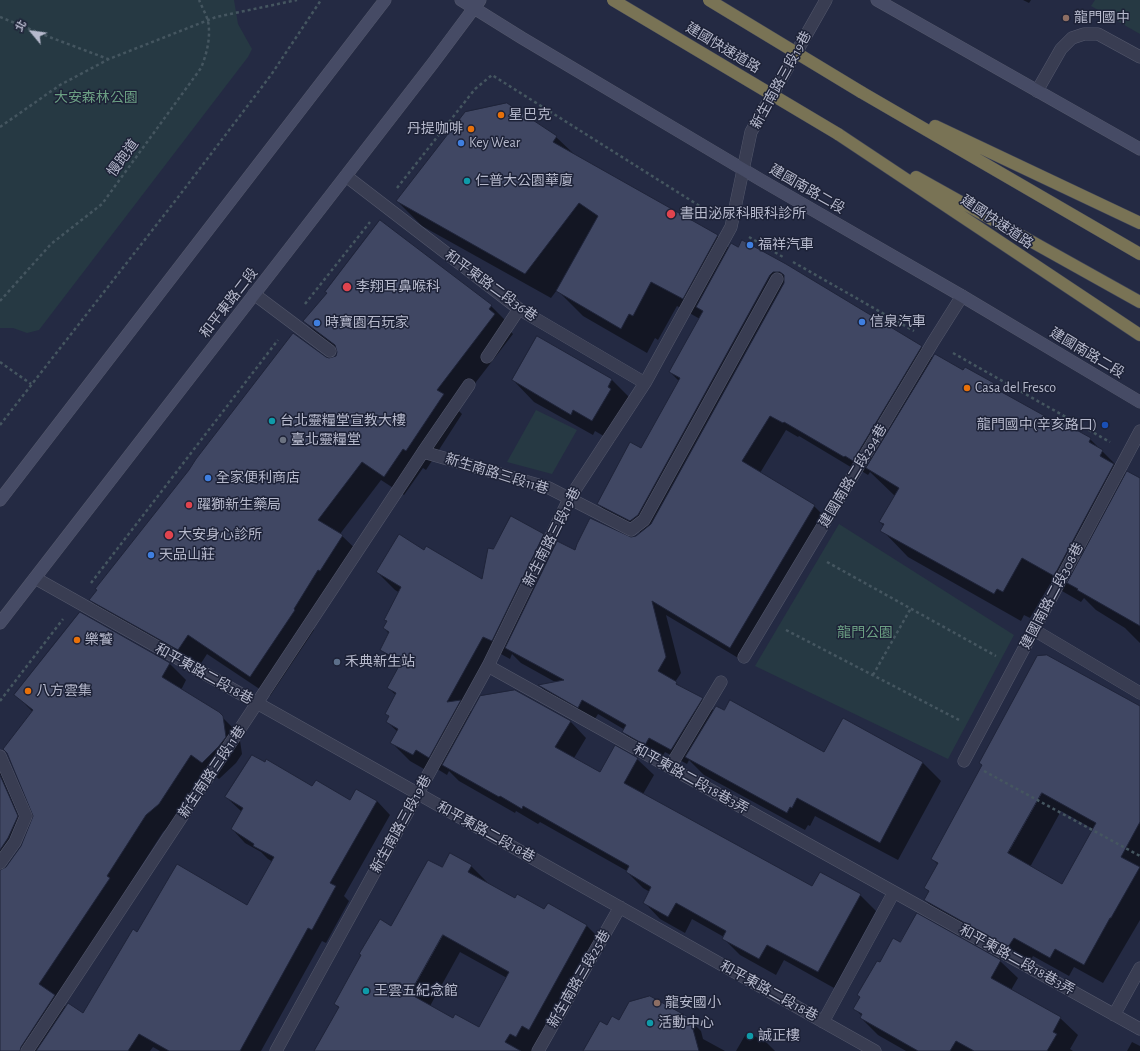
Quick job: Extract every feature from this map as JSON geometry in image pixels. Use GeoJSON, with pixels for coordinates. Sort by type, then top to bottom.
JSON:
{"type":"FeatureCollection","features":[{"type":"Feature","properties":{"kind":"highway","name":"建國快速道路"},"geometry":{"type":"LineString","coordinates":[[613,0],[838,134],[1140,302]]}},
{"type":"Feature","properties":{"kind":"highway"},"geometry":{"type":"LineString","coordinates":[[709,0],[861,92],[1140,254]]}},
{"type":"Feature","properties":{"kind":"highway"},"geometry":{"type":"LineString","coordinates":[[861,92],[1140,223]]}},
{"type":"Feature","properties":{"kind":"highway","name":"建國快速道路"},"geometry":{"type":"LineString","coordinates":[[838,134],[1140,335]]}},
{"type":"Feature","properties":{"kind":"main road"},"geometry":{"type":"LineString","coordinates":[[0,500],[385,0]]}},
{"type":"Feature","properties":{"kind":"main road","name":"建國南路二段"},"geometry":{"type":"LineString","coordinates":[[461,0],[477,4],[522,38],[1140,402]]}},
{"type":"Feature","properties":{"kind":"main road"},"geometry":{"type":"LineString","coordinates":[[877,0],[1140,149]]}},
{"type":"Feature","properties":{"kind":"main road","name":"和平東路二段"},"geometry":{"type":"LineString","coordinates":[[0,623],[346,176],[477,4]]}},
{"type":"Feature","properties":{"kind":"street","name":"新生南路三段19巷"},"geometry":{"type":"LineString","coordinates":[[276,1051],[488,666],[569,499],[645,383],[731,227],[751,132],[826,0]]}},
{"type":"Feature","properties":{"kind":"street"},"geometry":{"type":"LineString","coordinates":[[1037,91],[1061,49],[1072,38],[1084,34],[1098,34],[1140,57]]}},
{"type":"Feature","properties":{"kind":"street","name":"和平東路二段36巷"},"geometry":{"type":"LineString","coordinates":[[346,176],[519,309],[645,383]]}},
{"type":"Feature","properties":{"kind":"street","name":"新生南路三段11巷"},"geometry":{"type":"LineString","coordinates":[[423,452],[549,488],[631,530],[644,520],[777,279]]}},
{"type":"Feature","properties":{"kind":"street"},"geometry":{"type":"LineString","coordinates":[[254,294],[330,351]]}},
{"type":"Feature","properties":{"kind":"street","name":"建國南路二段294巷"},"geometry":{"type":"LineString","coordinates":[[744,657],[932,342],[962,296]]}},
{"type":"Feature","properties":{"kind":"street"},"geometry":{"type":"LineString","coordinates":[[487,357],[519,309]]}},
{"type":"Feature","properties":{"kind":"street","name":"新生南路三段11巷"},"geometry":{"type":"LineString","coordinates":[[27,1051],[423,452],[469,386]]}},
{"type":"Feature","properties":{"kind":"street","name":"建國南路二段308巷"},"geometry":{"type":"LineString","coordinates":[[964,761],[1140,431]]}},
{"type":"Feature","properties":{"kind":"street","name":"和平東路二段18巷"},"geometry":{"type":"LineString","coordinates":[[35,578],[875,1051]]}},
{"type":"Feature","properties":{"kind":"street"},"geometry":{"type":"LineString","coordinates":[[1034,630],[1140,693]]}},
{"type":"Feature","properties":{"kind":"street","name":"和平東路二段18巷3弄"},"geometry":{"type":"LineString","coordinates":[[488,666],[1140,1029]]}},
{"type":"Feature","properties":{"kind":"street"},"geometry":{"type":"LineString","coordinates":[[670,768],[721,682]]}},
{"type":"Feature","properties":{"kind":"street"},"geometry":{"type":"LineString","coordinates":[[0,756],[26,816],[15,842],[0,864]]}},
{"type":"Feature","properties":{"kind":"street"},"geometry":{"type":"LineString","coordinates":[[823,1022],[894,892]]}},
{"type":"Feature","properties":{"kind":"street","name":"新生南路三段25巷"},"geometry":{"type":"LineString","coordinates":[[538,1051],[620,907]]}},
{"type":"Feature","properties":{"kind":"street"},"geometry":{"type":"LineString","coordinates":[[1114,1015],[1140,968]]}},
{"type":"Feature","properties":{"kind":"path","name":"慢跑道"},"geometry":{"type":"LineString","coordinates":[[0,301],[51,244],[102,204],[201,68],[207,54],[209,38],[208,21],[199,0]]}},
{"type":"Feature","properties":{"kind":"path"},"geometry":{"type":"LineString","coordinates":[[0,126],[60,85],[109,59],[208,21],[236,12],[298,0]]}},
{"type":"Feature","properties":{"kind":"path"},"geometry":{"type":"LineString","coordinates":[[0,425],[179,196],[271,75],[320,0]]}},
{"type":"Feature","properties":{"kind":"path"},"geometry":{"type":"LineString","coordinates":[[0,17],[109,59]]}},
{"type":"Feature","properties":{"kind":"path"},"geometry":{"type":"LineString","coordinates":[[0,701],[383,205],[475,88],[492,75],[706,210]]}},
{"type":"Feature","properties":{"kind":"path"},"geometry":{"type":"LineString","coordinates":[[0,362],[31,384]]}},
{"type":"Feature","properties":{"kind":"path"},"geometry":{"type":"LineString","coordinates":[[808,551],[1014,666]]}},
{"type":"Feature","properties":{"kind":"path"},"geometry":{"type":"LineString","coordinates":[[873,675],[911,608]]}},
{"type":"Feature","properties":{"kind":"path"},"geometry":{"type":"LineString","coordinates":[[766,619],[980,731]]}},
{"type":"Feature","properties":{"kind":"path"},"geometry":{"type":"LineString","coordinates":[[964,761],[1140,856]]}},
{"type":"Feature","properties":{"kind":"green space","name":"大安森林公園"},"geometry":{"type":"Polygon","coordinates":[[[0,0],[234,0],[238,24],[252,49],[248,57],[39,330],[27,333],[13,328],[0,328],[0,0]]]}},
{"type":"Feature","properties":{"kind":"green space"},"geometry":{"type":"Polygon","coordinates":[[[1095,0],[1140,0],[1140,34],[1091,6],[1095,0]]]}},
{"type":"Feature","properties":{"kind":"green space"},"geometry":{"type":"Polygon","coordinates":[[[536,410],[577,430],[552,474],[507,462],[536,410]]]}},
{"type":"Feature","properties":{"kind":"green space","name":"龍門公園"},"geometry":{"type":"Polygon","coordinates":[[[839,524],[1014,635],[948,759],[755,666],[839,524]]]}},
{"type":"Feature","properties":{"kind":"building"},"geometry":{"type":"Polygon","coordinates":[[[507,103],[557,136],[553,142],[718,235],[683,299],[651,282],[633,316],[629,314],[621,329],[556,291],[598,216],[579,203],[525,274],[396,201],[465,112],[507,103]]]}},
{"type":"Feature","properties":{"kind":"building"},"geometry":{"type":"Polygon","coordinates":[[[380,220],[492,305],[489,309],[495,314],[437,390],[444,394],[406,451],[403,449],[384,477],[362,462],[318,520],[343,535],[320,571],[318,570],[294,609],[295,610],[250,677],[188,635],[178,650],[89,600],[97,590],[95,589],[189,470],[293,333],[326,357],[329,358],[336,356],[337,352],[335,345],[303,321],[327,293],[325,292],[380,220]]]}},
{"type":"Feature","properties":{"kind":"building"},"geometry":{"type":"Polygon","coordinates":[[[742,240],[786,264],[922,346],[853,461],[784,422],[783,423],[770,416],[742,461],[815,505],[730,648],[652,601],[666,657],[658,671],[677,682],[676,684],[703,698],[671,750],[649,738],[645,745],[622,732],[626,725],[582,700],[578,708],[538,685],[564,680],[505,648],[557,541],[575,550],[590,518],[631,537],[636,536],[651,524],[784,283],[784,275],[780,272],[773,272],[770,275],[638,515],[630,521],[597,504],[630,442],[641,448],[680,378],[669,372],[703,311],[696,307],[731,243],[738,247],[742,240]]]}},
{"type":"Feature","properties":{"kind":"building"},"geometry":{"type":"Polygon","coordinates":[[[537,336],[612,379],[608,387],[611,389],[592,421],[573,410],[571,415],[512,380],[537,336]]]}},
{"type":"Feature","properties":{"kind":"building"},"geometry":{"type":"Polygon","coordinates":[[[935,354],[963,370],[965,367],[994,383],[992,387],[1061,425],[1062,422],[1091,438],[1089,442],[1103,450],[1100,456],[1114,464],[1054,576],[1022,558],[1003,592],[997,589],[994,594],[880,531],[884,524],[879,522],[899,488],[866,468],[935,354]]]}},
{"type":"Feature","properties":{"kind":"building"},"geometry":{"type":"Polygon","coordinates":[[[1127,471],[1140,478],[1140,626],[1067,583],[1127,471]]]}},
{"type":"Feature","properties":{"kind":"building"},"geometry":{"type":"Polygon","coordinates":[[[511,516],[544,534],[492,641],[483,637],[447,702],[461,700],[429,758],[416,750],[413,755],[390,743],[398,729],[386,722],[389,716],[385,714],[396,693],[387,688],[399,666],[388,660],[391,656],[380,650],[389,632],[383,628],[387,621],[384,620],[401,587],[376,572],[399,534],[424,550],[426,546],[482,579],[488,548],[493,549],[511,516]]]}},
{"type":"Feature","properties":{"kind":"building"},"geometry":{"type":"Polygon","coordinates":[[[80,612],[170,663],[162,677],[219,712],[223,716],[226,737],[202,763],[191,755],[159,804],[146,815],[107,876],[110,878],[39,984],[55,995],[21,1047],[20,1051],[0,1051],[0,870],[6,867],[21,846],[33,816],[7,753],[3,749],[33,710],[14,695],[80,612]]]}},
{"type":"Feature","properties":{"kind":"building"},"geometry":{"type":"Polygon","coordinates":[[[1047,655],[1140,706],[1140,822],[1121,857],[1140,867],[1084,965],[1055,949],[1050,958],[1014,938],[1008,947],[924,900],[929,891],[924,888],[938,863],[931,859],[982,765],[979,763],[1037,656],[1047,655]],[[1042,793],[1008,853],[1062,884],[1096,823],[1042,793]]]}},
{"type":"Feature","properties":{"kind":"building"},"geometry":{"type":"Polygon","coordinates":[[[515,690],[571,721],[555,747],[600,772],[615,745],[638,758],[624,783],[812,886],[820,872],[861,894],[818,972],[767,945],[759,959],[722,939],[726,931],[676,903],[668,917],[643,903],[651,887],[626,872],[629,866],[523,806],[522,809],[442,765],[480,696],[515,690]]]}},
{"type":"Feature","properties":{"kind":"building"},"geometry":{"type":"Polygon","coordinates":[[[730,700],[824,752],[843,718],[923,762],[880,843],[797,798],[792,808],[790,807],[787,813],[685,757],[716,706],[724,710],[730,700]]]}},
{"type":"Feature","properties":{"kind":"building"},"geometry":{"type":"Polygon","coordinates":[[[252,755],[265,762],[266,759],[312,786],[316,780],[350,800],[356,789],[377,801],[330,883],[336,886],[312,930],[308,928],[240,1051],[169,1051],[139,1034],[128,1051],[36,1051],[68,1003],[83,1013],[133,929],[137,932],[177,864],[247,905],[274,857],[253,846],[254,844],[231,829],[243,808],[225,797],[252,755]]]}},
{"type":"Feature","properties":{"kind":"building"},"geometry":{"type":"Polygon","coordinates":[[[0,775],[18,816],[8,838],[0,850],[0,775]]]}},
{"type":"Feature","properties":{"kind":"building"},"geometry":{"type":"Polygon","coordinates":[[[450,853],[472,865],[468,872],[515,898],[517,894],[544,909],[548,903],[587,925],[529,1030],[522,1026],[516,1037],[510,1034],[505,1042],[521,1051],[314,1051],[339,1007],[334,1004],[361,955],[359,954],[380,919],[391,926],[428,860],[442,867],[450,853]],[[443,935],[410,994],[453,1018],[455,1014],[479,1027],[509,972],[443,935]]]}},
{"type":"Feature","properties":{"kind":"building"},"geometry":{"type":"Polygon","coordinates":[[[917,913],[1001,960],[991,978],[1061,1017],[1053,1032],[1057,1034],[1047,1051],[974,1051],[956,1041],[950,1051],[918,1051],[860,1018],[862,1014],[853,1009],[860,997],[857,995],[877,961],[880,962],[893,938],[900,942],[917,913]]]}},
{"type":"Feature","properties":{"kind":"building","name":"活動中心"},"geometry":{"type":"Polygon","coordinates":[[[650,996],[690,1018],[699,1051],[583,1051],[600,1021],[607,1025],[612,1016],[619,1020],[629,1002],[650,996]]]}},
{"type":"Feature","properties":{"kind":"place","name":"龍門國中"},"geometry":{"type":"Point","coordinates":[1066,18]}},
{"type":"Feature","properties":{"kind":"place","name":"星巴克"},"geometry":{"type":"Point","coordinates":[501,115]}},
{"type":"Feature","properties":{"kind":"place","name":"丹提咖啡"},"geometry":{"type":"Point","coordinates":[471,129]}},
{"type":"Feature","properties":{"kind":"place","name":"Key Wear"},"geometry":{"type":"Point","coordinates":[461,143]}},
{"type":"Feature","properties":{"kind":"place","name":"仁普大公園華廈"},"geometry":{"type":"Point","coordinates":[467,181]}},
{"type":"Feature","properties":{"kind":"place","name":"書田泌尿科眼科診所"},"geometry":{"type":"Point","coordinates":[671,214]}},
{"type":"Feature","properties":{"kind":"place","name":"福祥汽車"},"geometry":{"type":"Point","coordinates":[750,245]}},
{"type":"Feature","properties":{"kind":"place","name":"李翔耳鼻喉科"},"geometry":{"type":"Point","coordinates":[347,287]}},
{"type":"Feature","properties":{"kind":"place","name":"信泉汽車"},"geometry":{"type":"Point","coordinates":[862,322]}},
{"type":"Feature","properties":{"kind":"place","name":"時寶園石玩家"},"geometry":{"type":"Point","coordinates":[317,323]}},
{"type":"Feature","properties":{"kind":"place","name":"Casa del Fresco"},"geometry":{"type":"Point","coordinates":[967,388]}},
{"type":"Feature","properties":{"kind":"place","name":"台北靈糧堂宣教大樓"},"geometry":{"type":"Point","coordinates":[272,421]}},
{"type":"Feature","properties":{"kind":"place","name":"龍門國中(辛亥路口)"},"geometry":{"type":"Point","coordinates":[1105,425]}},
{"type":"Feature","properties":{"kind":"place","name":"臺北靈糧堂"},"geometry":{"type":"Point","coordinates":[283,440]}},
{"type":"Feature","properties":{"kind":"place","name":"全家便利商店"},"geometry":{"type":"Point","coordinates":[208,478]}},
{"type":"Feature","properties":{"kind":"place","name":"躍獅新生藥局"},"geometry":{"type":"Point","coordinates":[189,505]}},
{"type":"Feature","properties":{"kind":"place","name":"大安身心診所"},"geometry":{"type":"Point","coordinates":[169,535]}},
{"type":"Feature","properties":{"kind":"place","name":"天品山莊"},"geometry":{"type":"Point","coordinates":[151,555]}},
{"type":"Feature","properties":{"kind":"place","name":"樂饕"},"geometry":{"type":"Point","coordinates":[77,640]}},
{"type":"Feature","properties":{"kind":"place","name":"禾典新生站"},"geometry":{"type":"Point","coordinates":[337,662]}},
{"type":"Feature","properties":{"kind":"place","name":"八方雲集"},"geometry":{"type":"Point","coordinates":[28,691]}},
{"type":"Feature","properties":{"kind":"place","name":"王雲五紀念館"},"geometry":{"type":"Point","coordinates":[366,991]}},
{"type":"Feature","properties":{"kind":"place","name":"龍安國小"},"geometry":{"type":"Point","coordinates":[657,1003]}},
{"type":"Feature","properties":{"kind":"place","name":"活動中心"},"geometry":{"type":"Point","coordinates":[650,1023]}},
{"type":"Feature","properties":{"kind":"place","name":"誠正樓"},"geometry":{"type":"Point","coordinates":[750,1036]}}]}
